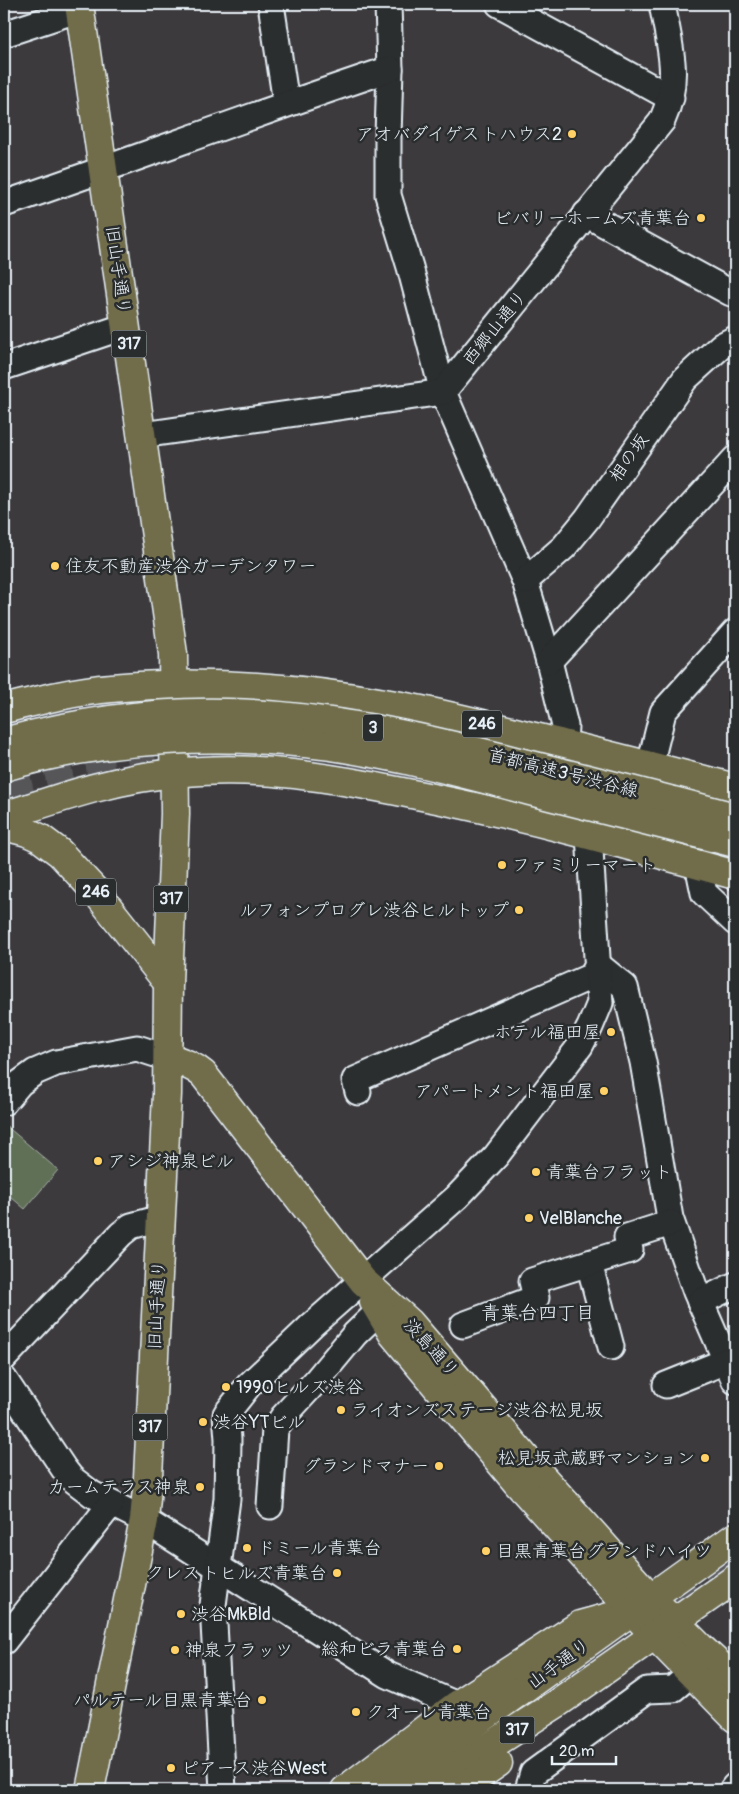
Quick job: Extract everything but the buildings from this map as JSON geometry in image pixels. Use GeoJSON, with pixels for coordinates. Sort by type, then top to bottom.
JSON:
{"type":"FeatureCollection","features":[{"type":"Feature","properties":{"kind":"main road","name":"旧山手通り"},"geometry":{"type":"LineString","coordinates":[[80,6],[173,654],[174,684]]}},
{"type":"Feature","properties":{"kind":"main road","name":"246"},"geometry":{"type":"LineString","coordinates":[[4,709],[38,700],[93,690],[174,684],[275,689],[342,696],[402,706],[650,765],[735,788]]}},
{"type":"Feature","properties":{"kind":"main road","name":"317"},"geometry":{"type":"LineString","coordinates":[[174,684],[175,772]]}},
{"type":"Feature","properties":{"kind":"main road","name":"首都高速3号渋谷線"},"geometry":{"type":"LineString","coordinates":[[4,742],[70,726],[130,717],[228,713],[280,716],[390,731],[594,780],[735,817]]}},
{"type":"Feature","properties":{"kind":"main road","name":"首都高速3号渋谷線"},"geometry":{"type":"LineString","coordinates":[[4,767],[93,748],[178,740],[278,741],[331,746],[449,770],[735,843]]}},
{"type":"Feature","properties":{"kind":"main road"},"geometry":{"type":"LineString","coordinates":[[4,816],[122,781],[175,772],[244,770],[333,778],[464,804],[735,874]]}},
{"type":"Feature","properties":{"kind":"main road","name":"旧山手通り"},"geometry":{"type":"LineString","coordinates":[[90,1790],[144,1520],[168,1094],[168,984],[175,772]]}},
{"type":"Feature","properties":{"kind":"main road"},"geometry":{"type":"LineString","coordinates":[[4,802],[58,785],[87,790]]}},
{"type":"Feature","properties":{"kind":"main road","name":"246"},"geometry":{"type":"LineString","coordinates":[[4,826],[33,835],[60,853],[96,892],[168,984]]}},
{"type":"Feature","properties":{"kind":"main road","name":"淡島通り"},"geometry":{"type":"LineString","coordinates":[[168,1058],[192,1066],[203,1074],[363,1281],[393,1334],[519,1485],[664,1628]]}},
{"type":"Feature","properties":{"kind":"main road","name":"淡島通り"},"geometry":{"type":"LineString","coordinates":[[363,1281],[410,1323],[536,1470],[641,1604]]}},
{"type":"Feature","properties":{"kind":"main road","name":"山手通り"},"geometry":{"type":"LineString","coordinates":[[382,1790],[735,1537]]}},
{"type":"Feature","properties":{"kind":"main road","name":"山手通り"},"geometry":{"type":"LineString","coordinates":[[422,1790],[611,1667],[735,1579]]}},
{"type":"Feature","properties":{"kind":"main road","name":"317"},"geometry":{"type":"LineString","coordinates":[[345,1790],[457,1705],[580,1625],[641,1604]]}},
{"type":"Feature","properties":{"kind":"main road"},"geometry":{"type":"LineString","coordinates":[[664,1628],[729,1669]]}},
{"type":"Feature","properties":{"kind":"main road"},"geometry":{"type":"LineString","coordinates":[[664,1628],[691,1674],[735,1718]]}},
{"type":"Feature","properties":{"kind":"main road","name":"317"},"geometry":{"type":"LineString","coordinates":[[459,1790],[574,1709],[611,1667]]}},
{"type":"Feature","properties":{"kind":"street"},"geometry":{"type":"LineString","coordinates":[[271,4],[286,103]]}},
{"type":"Feature","properties":{"kind":"street"},"geometry":{"type":"LineString","coordinates":[[388,4],[390,69],[388,195],[444,392],[525,581],[550,661],[565,726],[564,744]]}},
{"type":"Feature","properties":{"kind":"street"},"geometry":{"type":"LineString","coordinates":[[499,4],[671,98]]}},
{"type":"Feature","properties":{"kind":"street","name":"西郷山通り"},"geometry":{"type":"LineString","coordinates":[[444,392],[662,121],[671,98],[673,66],[662,4]]}},
{"type":"Feature","properties":{"kind":"street"},"geometry":{"type":"LineString","coordinates":[[4,34],[80,6]]}},
{"type":"Feature","properties":{"kind":"street"},"geometry":{"type":"LineString","coordinates":[[4,204],[104,170],[286,103],[390,69]]}},
{"type":"Feature","properties":{"kind":"street"},"geometry":{"type":"LineString","coordinates":[[586,214],[731,293]]}},
{"type":"Feature","properties":{"kind":"street"},"geometry":{"type":"LineString","coordinates":[[4,367],[126,326]]}},
{"type":"Feature","properties":{"kind":"street","name":"相の坂"},"geometry":{"type":"LineString","coordinates":[[525,581],[564,547],[587,519],[685,379],[721,346],[735,339]]}},
{"type":"Feature","properties":{"kind":"street"},"geometry":{"type":"LineString","coordinates":[[142,434],[444,392]]}},
{"type":"Feature","properties":{"kind":"street"},"geometry":{"type":"LineString","coordinates":[[550,661],[735,459]]}},
{"type":"Feature","properties":{"kind":"street"},"geometry":{"type":"LineString","coordinates":[[650,765],[664,712],[735,632]]}},
{"type":"Feature","properties":{"kind":"street"},"geometry":{"type":"LineString","coordinates":[[223,1790],[213,1605],[227,1499],[228,1439],[226,1414],[249,1385],[312,1325],[457,1197],[496,1156],[580,1046],[600,1003],[589,835]]}},
{"type":"Feature","properties":{"kind":"street"},"geometry":{"type":"LineString","coordinates":[[698,864],[704,893],[735,922]]}},
{"type":"Feature","properties":{"kind":"street"},"geometry":{"type":"LineString","coordinates":[[358,1092],[355,1080],[592,976],[598,965]]}},
{"type":"Feature","properties":{"kind":"street"},"geometry":{"type":"LineString","coordinates":[[598,965],[625,988],[643,1062],[671,1223],[700,1302],[731,1371],[666,1385]]}},
{"type":"Feature","properties":{"kind":"street"},"geometry":{"type":"LineString","coordinates":[[4,1102],[20,1083],[35,1072],[56,1063],[137,1048],[168,1058]]}},
{"type":"Feature","properties":{"kind":"street"},"geometry":{"type":"LineString","coordinates":[[4,1358],[121,1234],[131,1226],[161,1218]]}},
{"type":"Feature","properties":{"kind":"street"},"geometry":{"type":"LineString","coordinates":[[463,1325],[536,1298],[532,1281],[630,1250],[627,1237],[671,1223]]}},
{"type":"Feature","properties":{"kind":"street"},"geometry":{"type":"LineString","coordinates":[[589,1263],[610,1347]]}},
{"type":"Feature","properties":{"kind":"street"},"geometry":{"type":"LineString","coordinates":[[700,1302],[735,1285]]}},
{"type":"Feature","properties":{"kind":"street"},"geometry":{"type":"LineString","coordinates":[[270,1506],[275,1429],[283,1417],[355,1334],[379,1311]]}},
{"type":"Feature","properties":{"kind":"street"},"geometry":{"type":"LineString","coordinates":[[4,1379],[64,1469],[78,1484],[111,1504],[144,1520],[388,1675],[457,1705]]}},
{"type":"Feature","properties":{"kind":"street"},"geometry":{"type":"LineString","coordinates":[[4,1641],[111,1504]]}},
{"type":"Feature","properties":{"kind":"street"},"geometry":{"type":"LineString","coordinates":[[528,1790],[533,1773],[647,1690],[673,1689],[691,1674]]}},
{"type":"Feature","properties":{"kind":"street"},"geometry":{"type":"LineString","coordinates":[[732,1790],[735,1786]]}},
{"type":"Feature","properties":{"kind":"green space"},"geometry":{"type":"Polygon","coordinates":[[[4,1124],[58,1170],[25,1209],[4,1191],[4,1124]]]}},
{"type":"Feature","properties":{"kind":"tunnel"},"geometry":{"type":"LineString","coordinates":[[4,724],[114,702],[171,698],[227,699]]}},
{"type":"Feature","properties":{"kind":"tunnel"},"geometry":{"type":"LineString","coordinates":[[389,718],[499,741]]}},
{"type":"Feature","properties":{"kind":"tunnel"},"geometry":{"type":"LineString","coordinates":[[4,786],[59,772],[116,763],[174,758],[231,758]]}},
{"type":"Feature","properties":{"kind":"tunnel"},"geometry":{"type":"LineString","coordinates":[[348,769],[445,787],[482,796]]}},
{"type":"Feature","properties":{"kind":"tunnel"},"geometry":{"type":"LineString","coordinates":[[670,1599],[735,1556]]}},
{"type":"Feature","properties":{"kind":"place","name":"アオバダイゲストハウス2"},"geometry":{"type":"Point","coordinates":[572,134]}},
{"type":"Feature","properties":{"kind":"place","name":"ビバリーホームズ青葉台"},"geometry":{"type":"Point","coordinates":[701,218]}},
{"type":"Feature","properties":{"kind":"place","name":"住友不動産渋谷ガーデンタワー"},"geometry":{"type":"Point","coordinates":[55,566]}},
{"type":"Feature","properties":{"kind":"place","name":"ファミリーマート"},"geometry":{"type":"Point","coordinates":[502,865]}},
{"type":"Feature","properties":{"kind":"place","name":"ルフォンプログレ渋谷ヒルトップ"},"geometry":{"type":"Point","coordinates":[519,910]}},
{"type":"Feature","properties":{"kind":"place","name":"ホテル福田屋"},"geometry":{"type":"Point","coordinates":[611,1032]}},
{"type":"Feature","properties":{"kind":"place","name":"アパートメント福田屋"},"geometry":{"type":"Point","coordinates":[604,1091]}},
{"type":"Feature","properties":{"kind":"place","name":"アシジ神泉ビル"},"geometry":{"type":"Point","coordinates":[98,1161]}},
{"type":"Feature","properties":{"kind":"place","name":"青葉台フラット"},"geometry":{"type":"Point","coordinates":[536,1172]}},
{"type":"Feature","properties":{"kind":"place","name":"VelBlanche"},"geometry":{"type":"Point","coordinates":[529,1218]}},
{"type":"Feature","properties":{"kind":"place","name":"1990ヒルズ渋谷"},"geometry":{"type":"Point","coordinates":[226,1387]}},
{"type":"Feature","properties":{"kind":"place","name":"ライオンズステージ渋谷松見坂"},"geometry":{"type":"Point","coordinates":[341,1410]}},
{"type":"Feature","properties":{"kind":"place","name":"渋谷YTビル"},"geometry":{"type":"Point","coordinates":[203,1422]}},
{"type":"Feature","properties":{"kind":"place","name":"松見坂武蔵野マンション"},"geometry":{"type":"Point","coordinates":[705,1458]}},
{"type":"Feature","properties":{"kind":"place","name":"グランドマナー"},"geometry":{"type":"Point","coordinates":[439,1466]}},
{"type":"Feature","properties":{"kind":"place","name":"カームテラス神泉"},"geometry":{"type":"Point","coordinates":[200,1487]}},
{"type":"Feature","properties":{"kind":"place","name":"ドミール青葉台"},"geometry":{"type":"Point","coordinates":[247,1548]}},
{"type":"Feature","properties":{"kind":"place","name":"目黒青葉台グランドハイツ"},"geometry":{"type":"Point","coordinates":[486,1551]}},
{"type":"Feature","properties":{"kind":"place","name":"クレストヒルズ青葉台"},"geometry":{"type":"Point","coordinates":[337,1573]}},
{"type":"Feature","properties":{"kind":"place","name":"渋谷MkBld"},"geometry":{"type":"Point","coordinates":[181,1614]}},
{"type":"Feature","properties":{"kind":"place","name":"総和ビラ青葉台"},"geometry":{"type":"Point","coordinates":[457,1649]}},
{"type":"Feature","properties":{"kind":"place","name":"神泉フラッツ"},"geometry":{"type":"Point","coordinates":[175,1650]}},
{"type":"Feature","properties":{"kind":"place","name":"パルテール目黒青葉台"},"geometry":{"type":"Point","coordinates":[262,1700]}},
{"type":"Feature","properties":{"kind":"place","name":"クオーレ青葉台"},"geometry":{"type":"Point","coordinates":[356,1712]}},
{"type":"Feature","properties":{"kind":"place","name":"ピアース渋谷West"},"geometry":{"type":"Point","coordinates":[171,1768]}},
{"type":"Feature","properties":{"kind":"district","name":"青葉台四丁目"},"geometry":{"type":"Point","coordinates":[538,1313]}}]}
